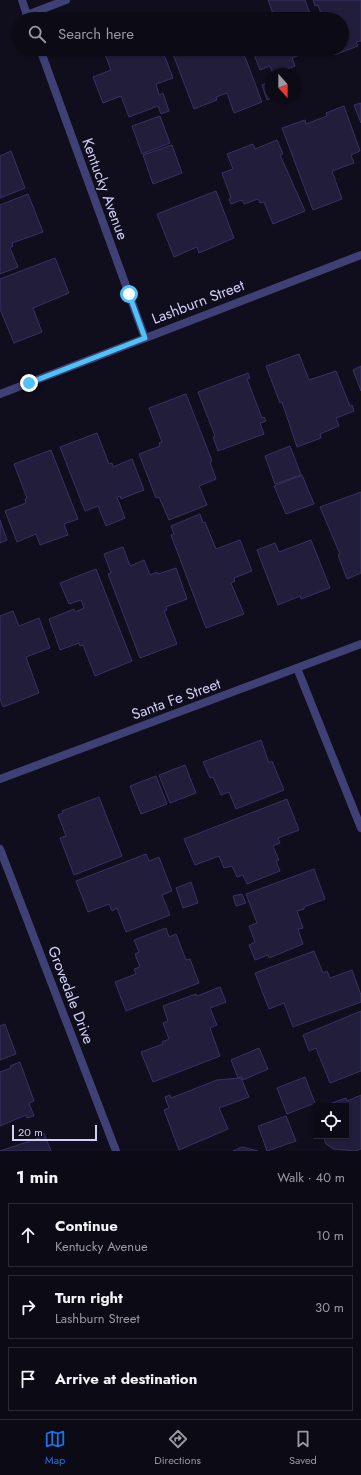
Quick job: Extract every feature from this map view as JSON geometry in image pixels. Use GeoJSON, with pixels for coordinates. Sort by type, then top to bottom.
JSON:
{"type":"FeatureCollection","features":[{"type":"Feature","properties":{"kind":"street"},"geometry":{"type":"LineString","coordinates":[[22,0],[26,12]]}},
{"type":"Feature","properties":{"kind":"street"},"geometry":{"type":"LineString","coordinates":[[39,12],[66,0]]}},
{"type":"Feature","properties":{"kind":"street","name":"Kentucky Avenue"},"geometry":{"type":"LineString","coordinates":[[43,56],[145,338]]}},
{"type":"Feature","properties":{"kind":"street","name":"Lashburn Street"},"geometry":{"type":"LineString","coordinates":[[0,394],[361,255]]}},
{"type":"Feature","properties":{"kind":"street","name":"Santa Fe Street"},"geometry":{"type":"LineString","coordinates":[[0,779],[361,644]]}},
{"type":"Feature","properties":{"kind":"street"},"geometry":{"type":"LineString","coordinates":[[297,668],[361,828]]}},
{"type":"Feature","properties":{"kind":"street","name":"Grovedale Drive"},"geometry":{"type":"LineString","coordinates":[[0,849],[116,1151]]}},
{"type":"Feature","properties":{"kind":"building"},"geometry":{"type":"Polygon","coordinates":[[[268,0],[305,0],[309,12],[272,12],[268,0]]]}},
{"type":"Feature","properties":{"kind":"building"},"geometry":{"type":"Polygon","coordinates":[[[313,0],[361,0],[361,41],[356,42],[358,46],[349,49],[349,12],[320,12],[318,5],[315,6],[313,0]]]}},
{"type":"Feature","properties":{"kind":"building"},"geometry":{"type":"Polygon","coordinates":[[[106,56],[165,56],[173,78],[156,84],[159,95],[163,93],[169,111],[161,114],[158,106],[129,117],[121,96],[103,103],[93,77],[111,70],[106,56]]]}},
{"type":"Feature","properties":{"kind":"building"},"geometry":{"type":"Polygon","coordinates":[[[174,56],[245,56],[262,102],[234,113],[227,93],[216,97],[217,100],[194,109],[174,56]]]}},
{"type":"Feature","properties":{"kind":"building"},"geometry":{"type":"Polygon","coordinates":[[[255,56],[297,56],[292,58],[295,66],[290,68],[271,68],[270,66],[260,70],[255,56]]]}},
{"type":"Feature","properties":{"kind":"building"},"geometry":{"type":"Polygon","coordinates":[[[265,84],[265,94],[262,85],[265,84]]]}},
{"type":"Feature","properties":{"kind":"building"},"geometry":{"type":"Polygon","coordinates":[[[361,103],[361,123],[354,105],[361,103]]]}},
{"type":"Feature","properties":{"kind":"building"},"geometry":{"type":"Polygon","coordinates":[[[344,106],[360,151],[351,155],[354,163],[332,171],[342,199],[313,210],[282,128],[305,120],[306,124],[327,116],[326,113],[344,106]]]}},
{"type":"Feature","properties":{"kind":"building"},"geometry":{"type":"Polygon","coordinates":[[[160,116],[170,143],[142,154],[132,126],[160,116]]]}},
{"type":"Feature","properties":{"kind":"building"},"geometry":{"type":"Polygon","coordinates":[[[277,140],[283,154],[280,155],[305,211],[273,224],[264,202],[260,203],[258,199],[244,204],[242,200],[231,204],[229,199],[231,198],[222,173],[233,169],[227,154],[253,144],[255,149],[277,140]]]}},
{"type":"Feature","properties":{"kind":"building"},"geometry":{"type":"Polygon","coordinates":[[[172,145],[182,173],[153,184],[143,155],[172,145]]]}},
{"type":"Feature","properties":{"kind":"building"},"geometry":{"type":"Polygon","coordinates":[[[11,151],[25,188],[0,198],[0,156],[11,151]]]}},
{"type":"Feature","properties":{"kind":"building"},"geometry":{"type":"Polygon","coordinates":[[[216,191],[234,238],[199,253],[197,247],[174,257],[157,214],[216,191]]]}},
{"type":"Feature","properties":{"kind":"building"},"geometry":{"type":"Polygon","coordinates":[[[28,194],[43,232],[12,243],[13,246],[10,248],[18,267],[0,274],[0,205],[28,194]]]}},
{"type":"Feature","properties":{"kind":"building"},"geometry":{"type":"Polygon","coordinates":[[[55,258],[69,293],[33,308],[42,332],[14,343],[0,309],[0,279],[55,258]]]}},
{"type":"Feature","properties":{"kind":"building"},"geometry":{"type":"Polygon","coordinates":[[[299,354],[309,380],[336,371],[350,406],[352,405],[354,411],[336,418],[339,426],[320,434],[321,438],[297,447],[282,402],[280,403],[266,366],[299,354]]]}},
{"type":"Feature","properties":{"kind":"building"},"geometry":{"type":"Polygon","coordinates":[[[361,366],[361,391],[353,370],[361,366]]]}},
{"type":"Feature","properties":{"kind":"building"},"geometry":{"type":"Polygon","coordinates":[[[248,373],[250,378],[247,379],[262,418],[264,417],[266,421],[260,423],[264,434],[218,451],[213,437],[215,436],[198,392],[248,373]]]}},
{"type":"Feature","properties":{"kind":"building"},"geometry":{"type":"Polygon","coordinates":[[[186,394],[212,461],[210,462],[216,479],[199,486],[207,505],[169,520],[159,497],[156,498],[139,454],[160,446],[159,443],[162,442],[149,408],[186,394]]]}},
{"type":"Feature","properties":{"kind":"building"},"geometry":{"type":"Polygon","coordinates":[[[97,433],[109,464],[112,463],[113,467],[132,459],[144,490],[121,499],[120,496],[117,497],[125,518],[106,526],[98,506],[85,511],[60,447],[97,433]]]}},
{"type":"Feature","properties":{"kind":"building"},"geometry":{"type":"Polygon","coordinates":[[[290,446],[301,475],[275,484],[265,456],[290,446]]]}},
{"type":"Feature","properties":{"kind":"building"},"geometry":{"type":"Polygon","coordinates":[[[51,450],[78,519],[64,524],[68,535],[40,545],[36,534],[17,542],[5,511],[26,503],[25,499],[27,498],[14,464],[51,450]]]}},
{"type":"Feature","properties":{"kind":"building"},"geometry":{"type":"Polygon","coordinates":[[[302,475],[314,504],[286,514],[274,486],[302,475]]]}},
{"type":"Feature","properties":{"kind":"building"},"geometry":{"type":"Polygon","coordinates":[[[361,492],[361,573],[347,579],[338,555],[340,554],[320,507],[361,492]]]}},
{"type":"Feature","properties":{"kind":"building"},"geometry":{"type":"Polygon","coordinates":[[[200,514],[203,523],[205,522],[216,549],[240,540],[252,571],[234,578],[235,581],[231,583],[244,614],[206,628],[171,535],[174,534],[171,526],[200,514]]]}},
{"type":"Feature","properties":{"kind":"building"},"geometry":{"type":"Polygon","coordinates":[[[0,520],[7,540],[0,543],[0,520]]]}},
{"type":"Feature","properties":{"kind":"building"},"geometry":{"type":"Polygon","coordinates":[[[311,540],[330,588],[301,599],[300,596],[278,605],[257,550],[275,543],[279,552],[311,540]]]}},
{"type":"Feature","properties":{"kind":"building"},"geometry":{"type":"Polygon","coordinates":[[[123,547],[130,566],[144,560],[150,575],[176,568],[187,599],[166,607],[167,610],[164,611],[177,644],[140,658],[108,574],[111,573],[104,554],[123,547]]]}},
{"type":"Feature","properties":{"kind":"building"},"geometry":{"type":"Polygon","coordinates":[[[96,569],[132,661],[95,676],[83,645],[80,646],[79,643],[60,650],[49,619],[74,609],[75,612],[84,608],[81,600],[69,604],[60,583],[96,569]]]}},
{"type":"Feature","properties":{"kind":"building"},"geometry":{"type":"Polygon","coordinates":[[[13,611],[19,626],[39,618],[50,648],[26,657],[39,693],[3,707],[0,698],[0,616],[13,611]]]}},
{"type":"Feature","properties":{"kind":"building"},"geometry":{"type":"Polygon","coordinates":[[[261,740],[269,763],[272,761],[284,790],[236,809],[229,792],[221,795],[213,777],[210,778],[203,762],[261,740]]]}},
{"type":"Feature","properties":{"kind":"building"},"geometry":{"type":"Polygon","coordinates":[[[185,765],[196,793],[170,803],[159,775],[185,765]]]}},
{"type":"Feature","properties":{"kind":"building"},"geometry":{"type":"Polygon","coordinates":[[[156,776],[167,804],[141,814],[130,786],[156,776]]]}},
{"type":"Feature","properties":{"kind":"building"},"geometry":{"type":"Polygon","coordinates":[[[99,797],[122,856],[74,875],[60,838],[66,836],[58,815],[63,813],[62,811],[99,797]]]}},
{"type":"Feature","properties":{"kind":"building"},"geometry":{"type":"Polygon","coordinates":[[[287,799],[299,830],[278,838],[280,843],[273,846],[279,860],[276,861],[280,871],[247,884],[243,875],[237,877],[232,866],[224,868],[219,856],[195,865],[184,839],[287,799]]]}},
{"type":"Feature","properties":{"kind":"building"},"geometry":{"type":"Polygon","coordinates":[[[146,854],[149,861],[159,857],[172,891],[162,895],[170,915],[126,932],[117,908],[112,911],[109,904],[88,912],[76,881],[146,854]]]}},
{"type":"Feature","properties":{"kind":"building"},"geometry":{"type":"Polygon","coordinates":[[[314,869],[325,899],[297,911],[303,928],[298,929],[303,944],[269,958],[268,955],[255,960],[249,945],[255,942],[249,926],[257,923],[246,894],[314,869]]]}},
{"type":"Feature","properties":{"kind":"building"},"geometry":{"type":"Polygon","coordinates":[[[191,882],[198,903],[183,908],[176,888],[191,882]]]}},
{"type":"Feature","properties":{"kind":"building"},"geometry":{"type":"Polygon","coordinates":[[[242,894],[246,903],[236,906],[233,896],[242,894]]]}},
{"type":"Feature","properties":{"kind":"building"},"geometry":{"type":"Polygon","coordinates":[[[166,928],[169,937],[176,934],[186,960],[190,959],[199,983],[126,1011],[115,982],[136,974],[134,969],[140,967],[135,954],[139,952],[134,940],[166,928]]]}},
{"type":"Feature","properties":{"kind":"building"},"geometry":{"type":"Polygon","coordinates":[[[314,951],[323,973],[327,971],[330,978],[352,970],[361,995],[361,1002],[293,1027],[284,1003],[269,1009],[255,973],[314,951]]]}},
{"type":"Feature","properties":{"kind":"building"},"geometry":{"type":"Polygon","coordinates":[[[220,987],[226,1002],[210,1008],[217,1025],[210,1028],[220,1056],[153,1082],[141,1052],[163,1044],[162,1042],[169,1039],[163,1023],[168,1021],[163,1006],[196,994],[197,996],[220,987]]]}},
{"type":"Feature","properties":{"kind":"building"},"geometry":{"type":"Polygon","coordinates":[[[361,1011],[361,1071],[330,1083],[316,1048],[309,1051],[303,1035],[361,1011]]]}},
{"type":"Feature","properties":{"kind":"building"},"geometry":{"type":"Polygon","coordinates":[[[5,1024],[16,1054],[0,1060],[0,1026],[5,1024]]]}},
{"type":"Feature","properties":{"kind":"building"},"geometry":{"type":"Polygon","coordinates":[[[259,1048],[268,1069],[243,1080],[242,1077],[238,1078],[231,1060],[259,1048]]]}},
{"type":"Feature","properties":{"kind":"building"},"geometry":{"type":"Polygon","coordinates":[[[20,1062],[34,1101],[29,1103],[34,1116],[27,1118],[26,1115],[0,1126],[0,1072],[11,1068],[10,1066],[20,1062]]]}},
{"type":"Feature","properties":{"kind":"building"},"geometry":{"type":"Polygon","coordinates":[[[305,1077],[315,1103],[287,1114],[277,1088],[305,1077]]]}},
{"type":"Feature","properties":{"kind":"building"},"geometry":{"type":"Polygon","coordinates":[[[241,1078],[249,1097],[219,1108],[228,1129],[179,1150],[164,1110],[169,1108],[165,1097],[170,1095],[171,1098],[217,1080],[241,1078]]]}},
{"type":"Feature","properties":{"kind":"building"},"geometry":{"type":"Polygon","coordinates":[[[361,1095],[361,1149],[355,1151],[334,1149],[326,1144],[324,1139],[349,1139],[349,1103],[332,1103],[346,1098],[347,1101],[361,1095]]]}},
{"type":"Feature","properties":{"kind":"building"},"geometry":{"type":"Polygon","coordinates":[[[286,1116],[296,1141],[267,1151],[258,1126],[286,1116]]]}},
{"type":"Feature","properties":{"kind":"building"},"geometry":{"type":"Polygon","coordinates":[[[44,1133],[51,1151],[0,1151],[39,1138],[38,1135],[44,1133]]]}},
{"type":"Feature","properties":{"kind":"building"},"geometry":{"type":"Polygon","coordinates":[[[242,1147],[258,1151],[233,1151],[242,1147]]]}},
{"type":"Feature","properties":{"kind":"route"},"geometry":{"type":"LineString","coordinates":[[29,383],[145,338],[129,294]]}}]}
